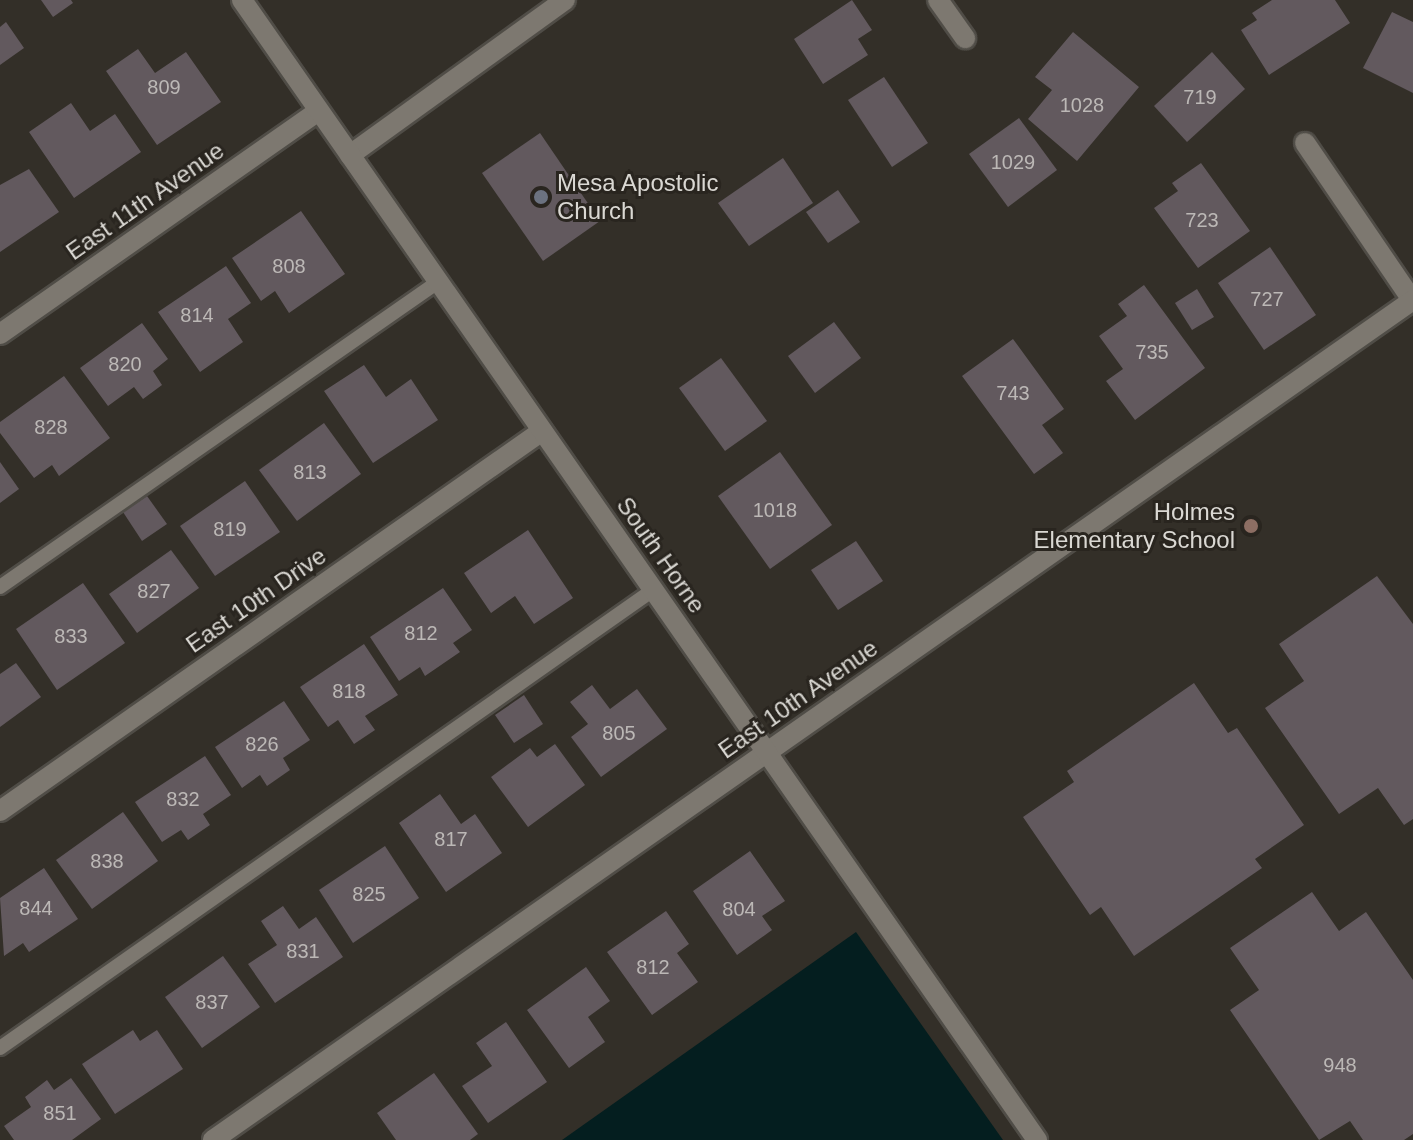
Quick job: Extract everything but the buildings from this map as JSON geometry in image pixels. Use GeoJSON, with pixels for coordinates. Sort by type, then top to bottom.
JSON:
{"type":"FeatureCollection","features":[{"type":"Feature","properties":{"kind":"street","name":"South Horne"},"geometry":{"type":"LineString","coordinates":[[242,0],[1037,1140]]}},
{"type":"Feature","properties":{"kind":"street"},"geometry":{"type":"LineString","coordinates":[[350,155],[565,0]]}},
{"type":"Feature","properties":{"kind":"street"},"geometry":{"type":"LineString","coordinates":[[938,0],[965,38]]}},
{"type":"Feature","properties":{"kind":"street","name":"East 11th Avenue"},"geometry":{"type":"LineString","coordinates":[[0,334],[319,111]]}},
{"type":"Feature","properties":{"kind":"street"},"geometry":{"type":"LineString","coordinates":[[1305,143],[1413,300]]}},
{"type":"Feature","properties":{"kind":"street","name":"East 10th Avenue"},"geometry":{"type":"LineString","coordinates":[[213,1140],[1413,300]]}},
{"type":"Feature","properties":{"kind":"street","name":"East 10th Drive"},"geometry":{"type":"LineString","coordinates":[[0,811],[542,431]]}},
{"type":"Feature","properties":{"kind":"lane"},"geometry":{"type":"LineString","coordinates":[[0,587],[438,282]]}},
{"type":"Feature","properties":{"kind":"lane"},"geometry":{"type":"LineString","coordinates":[[0,1048],[653,590]]}},
{"type":"Feature","properties":{"kind":"water"},"geometry":{"type":"Polygon","coordinates":[[[856,932],[1003,1140],[562,1140],[856,932]]]}},
{"type":"Feature","properties":{"kind":"place","name":"Mesa Apostolic Church"},"geometry":{"type":"Point","coordinates":[541,197]}},
{"type":"Feature","properties":{"kind":"place","name":"Holmes Elementary School"},"geometry":{"type":"Point","coordinates":[1251,526]}}]}
